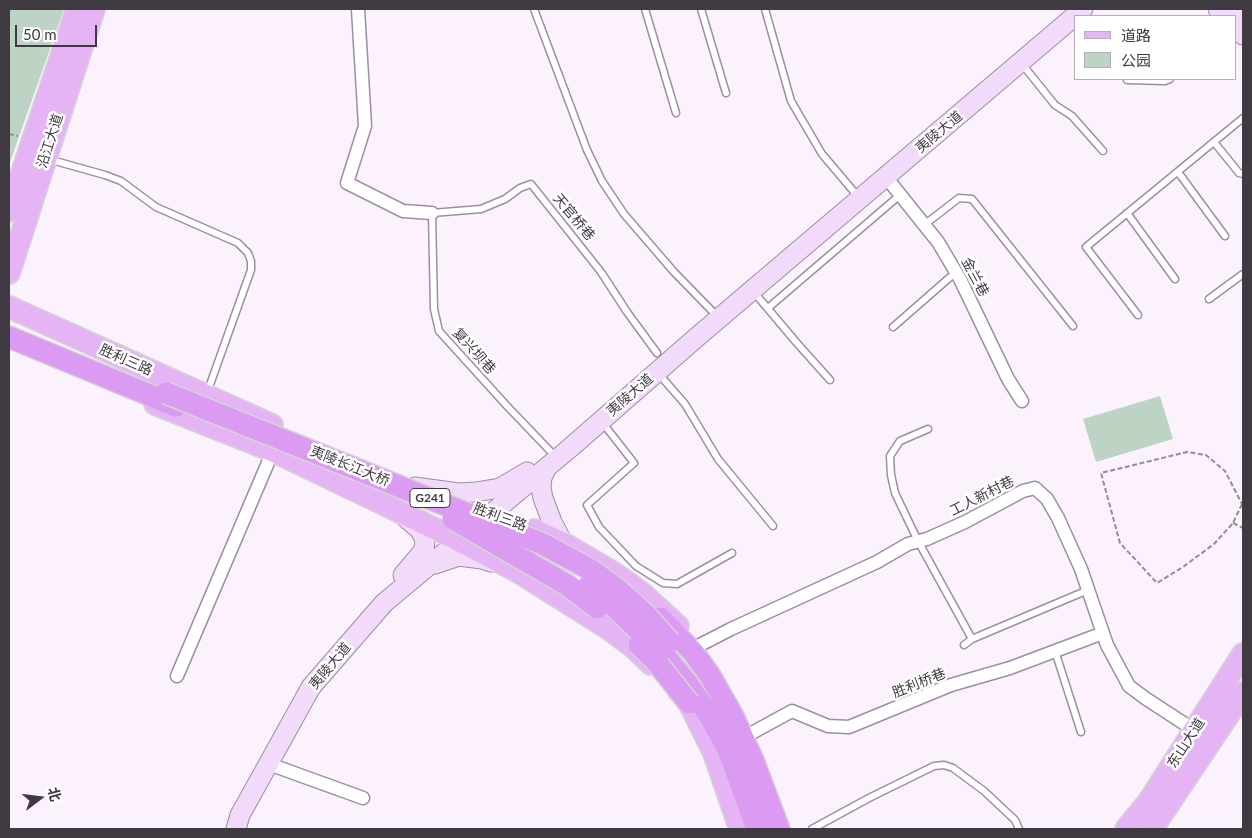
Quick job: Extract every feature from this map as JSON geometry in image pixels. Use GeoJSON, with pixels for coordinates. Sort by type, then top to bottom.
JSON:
{"type":"FeatureCollection","features":[{"type":"Feature","properties":{"kind":"highway","name":"夷陵长江大桥"},"geometry":{"type":"LineString","coordinates":[[9,322],[166,394],[543,544],[591,570],[616,588],[645,614],[665,647]]}},
{"type":"Feature","properties":{"kind":"highway","name":"夷陵长江大桥"},"geometry":{"type":"LineString","coordinates":[[9,337],[454,532],[524,550],[558,567],[601,594],[665,647]]}},
{"type":"Feature","properties":{"kind":"highway"},"geometry":{"type":"LineString","coordinates":[[454,532],[525,560],[574,591],[616,623],[654,659],[689,703]]}},
{"type":"Feature","properties":{"kind":"highway"},"geometry":{"type":"LineString","coordinates":[[616,588],[660,618],[693,652],[709,674],[733,716],[753,760],[779,829]]}},
{"type":"Feature","properties":{"kind":"highway","name":"G241"},"geometry":{"type":"LineString","coordinates":[[665,647],[687,683],[710,715],[727,747],[757,829]]}},
{"type":"Feature","properties":{"kind":"highway","name":"G241"},"geometry":{"type":"LineString","coordinates":[[665,647],[696,675],[734,740],[750,776],[768,829]]}},
{"type":"Feature","properties":{"kind":"main road","name":"沿江大道"},"geometry":{"type":"LineString","coordinates":[[9,211],[77,9]]}},
{"type":"Feature","properties":{"kind":"main road","name":"沿江大道"},"geometry":{"type":"LineString","coordinates":[[9,273],[44,158],[94,9]]}},
{"type":"Feature","properties":{"kind":"main road","name":"夷陵大道"},"geometry":{"type":"LineString","coordinates":[[236,829],[240,815],[311,687],[408,577],[454,532],[486,512],[714,313],[971,95],[1068,9]]}},
{"type":"Feature","properties":{"kind":"main road"},"geometry":{"type":"LineString","coordinates":[[1238,9],[1243,14]]}},
{"type":"Feature","properties":{"kind":"main road","name":"夷陵大道"},"geometry":{"type":"LineString","coordinates":[[544,462],[601,421],[657,362],[752,290],[1074,17]]}},
{"type":"Feature","properties":{"kind":"main road","name":"胜利三路"},"geometry":{"type":"LineString","coordinates":[[9,307],[206,396],[415,487],[511,521],[563,543],[614,573],[643,594],[698,646],[721,678],[763,760],[786,829]]}},
{"type":"Feature","properties":{"kind":"main road","name":"胜利三路"},"geometry":{"type":"LineString","coordinates":[[9,345],[273,451],[397,510],[454,532],[606,627],[666,679],[689,703],[714,753],[740,829]]}},
{"type":"Feature","properties":{"kind":"main road"},"geometry":{"type":"LineString","coordinates":[[415,487],[458,493],[482,492],[500,488],[544,462]]}},
{"type":"Feature","properties":{"kind":"main road"},"geometry":{"type":"LineString","coordinates":[[544,462],[541,488],[543,498],[552,522],[563,543]]}},
{"type":"Feature","properties":{"kind":"main road"},"geometry":{"type":"LineString","coordinates":[[397,510],[420,530],[425,540],[424,550],[408,577]]}},
{"type":"Feature","properties":{"kind":"main road"},"geometry":{"type":"LineString","coordinates":[[408,577],[434,564],[459,556],[482,559],[517,571]]}},
{"type":"Feature","properties":{"kind":"main road","name":"夷陵大道"},"geometry":{"type":"LineString","coordinates":[[227,829],[234,812],[305,683],[379,598],[408,577]]}},
{"type":"Feature","properties":{"kind":"main road","name":"东山大道"},"geometry":{"type":"LineString","coordinates":[[1154,818],[1194,730],[1243,654]]}},
{"type":"Feature","properties":{"kind":"main road","name":"东山大道"},"geometry":{"type":"LineString","coordinates":[[1126,829],[1154,818],[1238,705]]}},
{"type":"Feature","properties":{"kind":"main road"},"geometry":{"type":"LineString","coordinates":[[1132,829],[1146,811],[1154,818]]}},
{"type":"Feature","properties":{"kind":"street"},"geometry":{"type":"LineString","coordinates":[[358,9],[365,126],[347,183],[403,211],[432,213]]}},
{"type":"Feature","properties":{"kind":"street","name":"金兰巷"},"geometry":{"type":"LineString","coordinates":[[886,177],[938,242],[956,272],[1008,379],[1022,401]]}},
{"type":"Feature","properties":{"kind":"street"},"geometry":{"type":"LineString","coordinates":[[177,676],[273,451]]}},
{"type":"Feature","properties":{"kind":"street","name":"工人新村巷"},"geometry":{"type":"LineString","coordinates":[[698,646],[877,562],[908,544],[965,522],[1023,491],[1035,488],[1047,498],[1058,518],[1081,569],[1103,633],[1118,666],[1130,686],[1194,730]]}},
{"type":"Feature","properties":{"kind":"street","name":"胜利桥巷"},"geometry":{"type":"LineString","coordinates":[[750,734],[792,711],[828,726],[849,727],[951,685],[1010,668],[1103,633]]}},
{"type":"Feature","properties":{"kind":"street"},"geometry":{"type":"LineString","coordinates":[[269,764],[363,798]]}},
{"type":"Feature","properties":{"kind":"lane"},"geometry":{"type":"LineString","coordinates":[[534,9],[587,150],[602,181],[624,214],[669,266],[714,313]]}},
{"type":"Feature","properties":{"kind":"lane"},"geometry":{"type":"LineString","coordinates":[[645,9],[676,113]]}},
{"type":"Feature","properties":{"kind":"lane"},"geometry":{"type":"LineString","coordinates":[[701,9],[726,94]]}},
{"type":"Feature","properties":{"kind":"lane"},"geometry":{"type":"LineString","coordinates":[[765,9],[791,101],[822,154],[856,193]]}},
{"type":"Feature","properties":{"kind":"lane"},"geometry":{"type":"LineString","coordinates":[[1020,62],[1055,105],[1072,116],[1103,152]]}},
{"type":"Feature","properties":{"kind":"lane"},"geometry":{"type":"LineString","coordinates":[[1127,80],[1168,80]]}},
{"type":"Feature","properties":{"kind":"lane"},"geometry":{"type":"LineString","coordinates":[[1138,315],[1086,247],[1243,118]]}},
{"type":"Feature","properties":{"kind":"lane"},"geometry":{"type":"LineString","coordinates":[[1214,142],[1239,174],[1243,174]]}},
{"type":"Feature","properties":{"kind":"lane"},"geometry":{"type":"LineString","coordinates":[[44,158],[121,181],[156,207],[238,243],[248,253],[252,261],[251,270],[206,396]]}},
{"type":"Feature","properties":{"kind":"lane"},"geometry":{"type":"LineString","coordinates":[[1178,172],[1225,236]]}},
{"type":"Feature","properties":{"kind":"lane","name":"天官桥巷"},"geometry":{"type":"LineString","coordinates":[[432,213],[481,209],[505,199],[520,188],[531,184],[596,264],[657,362]]}},
{"type":"Feature","properties":{"kind":"lane"},"geometry":{"type":"LineString","coordinates":[[768,308],[900,195]]}},
{"type":"Feature","properties":{"kind":"lane"},"geometry":{"type":"LineString","coordinates":[[924,225],[958,198],[972,199],[1073,326]]}},
{"type":"Feature","properties":{"kind":"lane","name":"复兴坝巷"},"geometry":{"type":"LineString","coordinates":[[432,213],[434,309],[439,331],[507,406],[544,462]]}},
{"type":"Feature","properties":{"kind":"lane"},"geometry":{"type":"LineString","coordinates":[[1127,213],[1174,279]]}},
{"type":"Feature","properties":{"kind":"lane"},"geometry":{"type":"LineString","coordinates":[[893,327],[956,272]]}},
{"type":"Feature","properties":{"kind":"lane"},"geometry":{"type":"LineString","coordinates":[[1209,299],[1243,274]]}},
{"type":"Feature","properties":{"kind":"lane"},"geometry":{"type":"LineString","coordinates":[[752,290],[830,380]]}},
{"type":"Feature","properties":{"kind":"lane"},"geometry":{"type":"LineString","coordinates":[[657,362],[718,459],[772,526]]}},
{"type":"Feature","properties":{"kind":"lane"},"geometry":{"type":"LineString","coordinates":[[601,421],[634,462],[587,505],[599,527],[636,566],[663,583],[676,584],[732,553]]}},
{"type":"Feature","properties":{"kind":"lane"},"geometry":{"type":"LineString","coordinates":[[928,429],[900,441],[890,456],[891,475],[895,493],[918,541],[972,639]]}},
{"type":"Feature","properties":{"kind":"lane"},"geometry":{"type":"LineString","coordinates":[[964,645],[972,639],[1088,590]]}},
{"type":"Feature","properties":{"kind":"lane"},"geometry":{"type":"LineString","coordinates":[[1055,651],[1082,732]]}},
{"type":"Feature","properties":{"kind":"lane"},"geometry":{"type":"LineString","coordinates":[[812,829],[934,766],[944,765],[953,768],[984,791],[1015,820],[1019,829]]}},
{"type":"Feature","properties":{"kind":"path"},"geometry":{"type":"LineString","coordinates":[[9,134],[22,138]]}},
{"type":"Feature","properties":{"kind":"path"},"geometry":{"type":"LineString","coordinates":[[1242,504],[1233,522],[1214,544],[1158,583],[1120,543],[1100,473],[1188,452],[1206,455],[1225,471],[1242,504],[1243,509]]}},
{"type":"Feature","properties":{"kind":"path"},"geometry":{"type":"LineString","coordinates":[[1233,522],[1243,528]]}},
{"type":"Feature","properties":{"kind":"green space"},"geometry":{"type":"Polygon","coordinates":[[[9,9],[64,9],[9,165],[9,9]]]}},
{"type":"Feature","properties":{"kind":"green space"},"geometry":{"type":"Polygon","coordinates":[[[1160,396],[1173,439],[1096,462],[1083,419],[1160,396]]]}}]}
